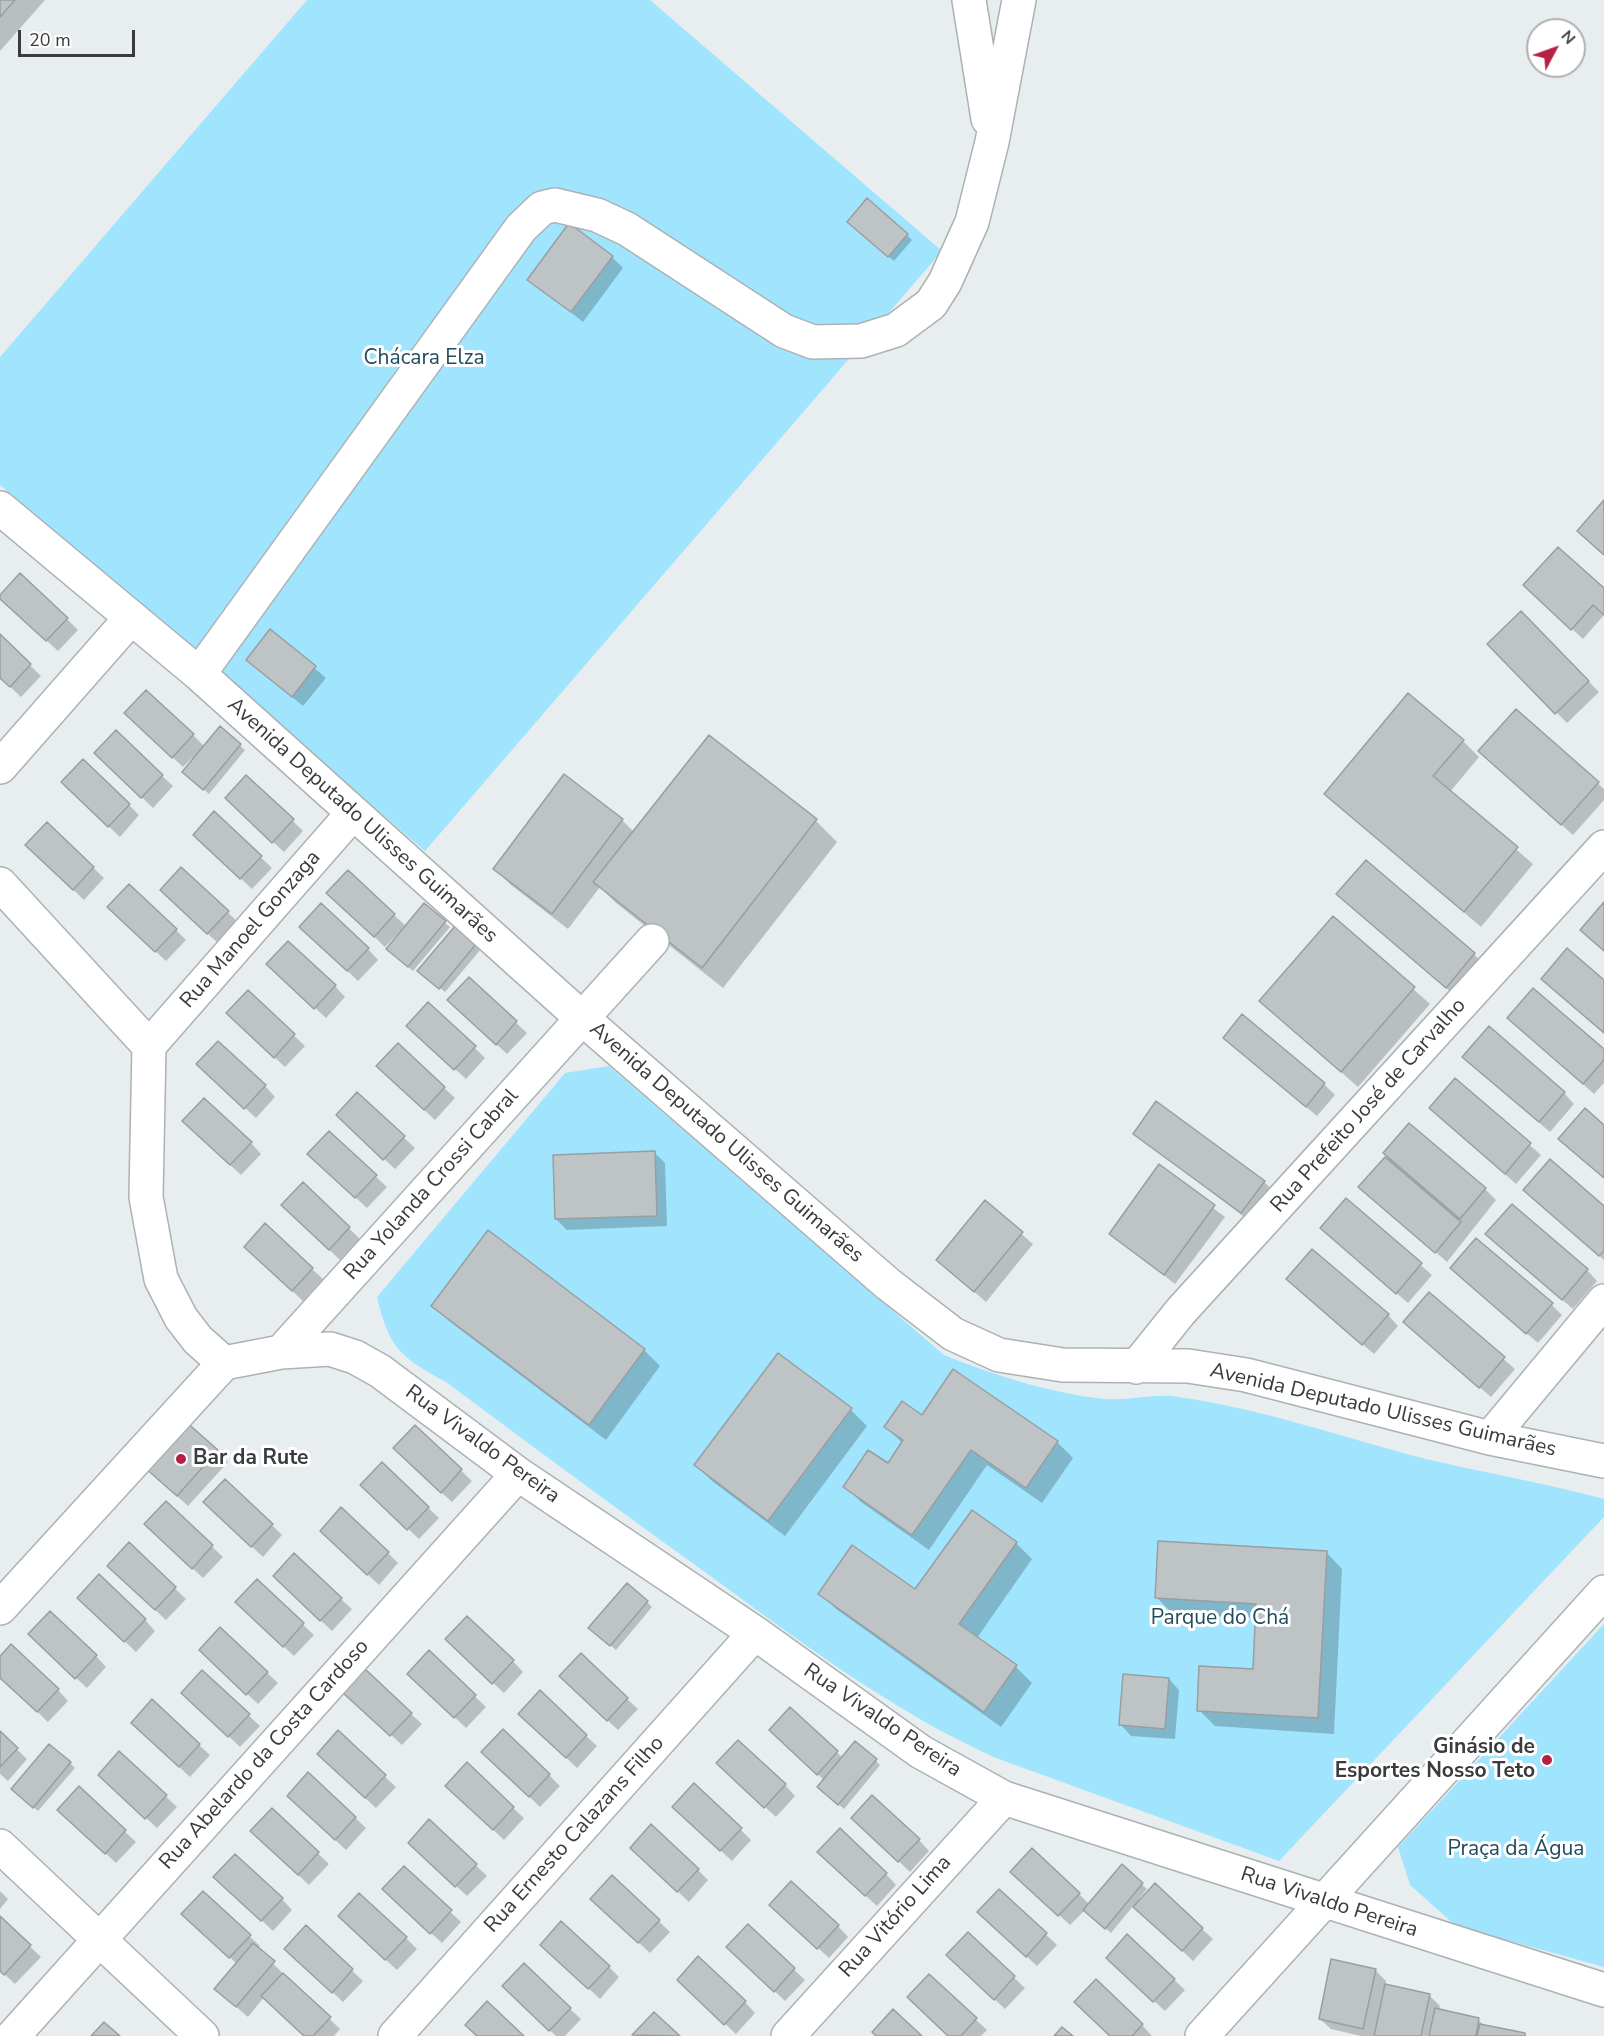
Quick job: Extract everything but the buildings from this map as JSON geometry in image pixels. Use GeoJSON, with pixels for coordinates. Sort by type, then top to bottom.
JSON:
{"type":"FeatureCollection","features":[{"type":"Feature","properties":{"kind":"street"},"geometry":{"type":"LineString","coordinates":[[969,0],[992,142]]}},
{"type":"Feature","properties":{"kind":"street"},"geometry":{"type":"LineString","coordinates":[[199,674],[522,228],[542,208],[555,205],[569,208],[597,215],[627,229],[784,331],[813,342],[861,341],[896,330],[931,304],[945,282],[972,222],[992,142],[1019,0]]}},
{"type":"Feature","properties":{"kind":"street","name":"Avenida Deputado Ulisses Guimarães"},"geometry":{"type":"LineString","coordinates":[[0,508],[199,674],[583,1019],[888,1284],[953,1334],[999,1354],[1063,1365],[1188,1366],[1246,1375],[1490,1438],[1604,1461]]}},
{"type":"Feature","properties":{"kind":"street"},"geometry":{"type":"LineString","coordinates":[[0,767],[131,618]]}},
{"type":"Feature","properties":{"kind":"street","name":"Rua Manoel Gonzaga"},"geometry":{"type":"LineString","coordinates":[[149,1046],[353,813]]}},
{"type":"Feature","properties":{"kind":"street","name":"Rua Prefeito José de Carvalho"},"geometry":{"type":"LineString","coordinates":[[1136,1367],[1181,1311],[1604,847]]}},
{"type":"Feature","properties":{"kind":"street"},"geometry":{"type":"LineString","coordinates":[[0,884],[149,1046],[146,1197],[161,1279],[181,1318],[198,1340],[224,1363],[0,1608]]}},
{"type":"Feature","properties":{"kind":"street","name":"Rua Yolanda Crossi Cabral"},"geometry":{"type":"LineString","coordinates":[[281,1352],[652,941]]}},
{"type":"Feature","properties":{"kind":"street"},"geometry":{"type":"LineString","coordinates":[[1490,1438],[1604,1301]]}},
{"type":"Feature","properties":{"kind":"street","name":"Rua Vivaldo Pereira"},"geometry":{"type":"LineString","coordinates":[[224,1363],[281,1352],[330,1349],[355,1357],[380,1371],[518,1474],[755,1634],[921,1752],[1004,1798],[1604,1990]]}},
{"type":"Feature","properties":{"kind":"street","name":"Rua Abelardo da Costa Cardoso"},"geometry":{"type":"LineString","coordinates":[[13,2036],[518,1474]]}},
{"type":"Feature","properties":{"kind":"street"},"geometry":{"type":"LineString","coordinates":[[1202,2036],[1604,1592]]}},
{"type":"Feature","properties":{"kind":"street","name":"Rua Ernesto Calazans Filho"},"geometry":{"type":"LineString","coordinates":[[395,2036],[755,1634]]}},
{"type":"Feature","properties":{"kind":"street","name":"Rua Vitório Lima"},"geometry":{"type":"LineString","coordinates":[[788,2036],[1004,1798]]}},
{"type":"Feature","properties":{"kind":"street"},"geometry":{"type":"LineString","coordinates":[[0,1846],[202,2036]]}},
{"type":"Feature","properties":{"kind":"green space","name":"Chácara Elza"},"geometry":{"type":"Polygon","coordinates":[[[307,0],[650,0],[942,251],[425,851],[0,485],[0,357],[307,0]]]}},
{"type":"Feature","properties":{"kind":"green space","name":"Parque do Chá"},"geometry":{"type":"Polygon","coordinates":[[[609,1066],[944,1355],[1002,1376],[1086,1397],[1115,1399],[1179,1397],[1273,1416],[1426,1459],[1604,1499],[1604,1517],[1279,1861],[996,1758],[924,1721],[822,1657],[446,1382],[407,1358],[392,1340],[377,1297],[565,1073],[609,1066]]]}},
{"type":"Feature","properties":{"kind":"green space","name":"Praça da Água"},"geometry":{"type":"Polygon","coordinates":[[[1604,1624],[1604,1967],[1456,1926],[1410,1885],[1398,1847],[1604,1624]]]}},
{"type":"Feature","properties":{"kind":"place","name":"Bar da Rute"},"geometry":{"type":"Point","coordinates":[181,1459]}},
{"type":"Feature","properties":{"kind":"place","name":"Ginásio de Esportes Nosso Teto"},"geometry":{"type":"Point","coordinates":[1547,1760]}}]}
